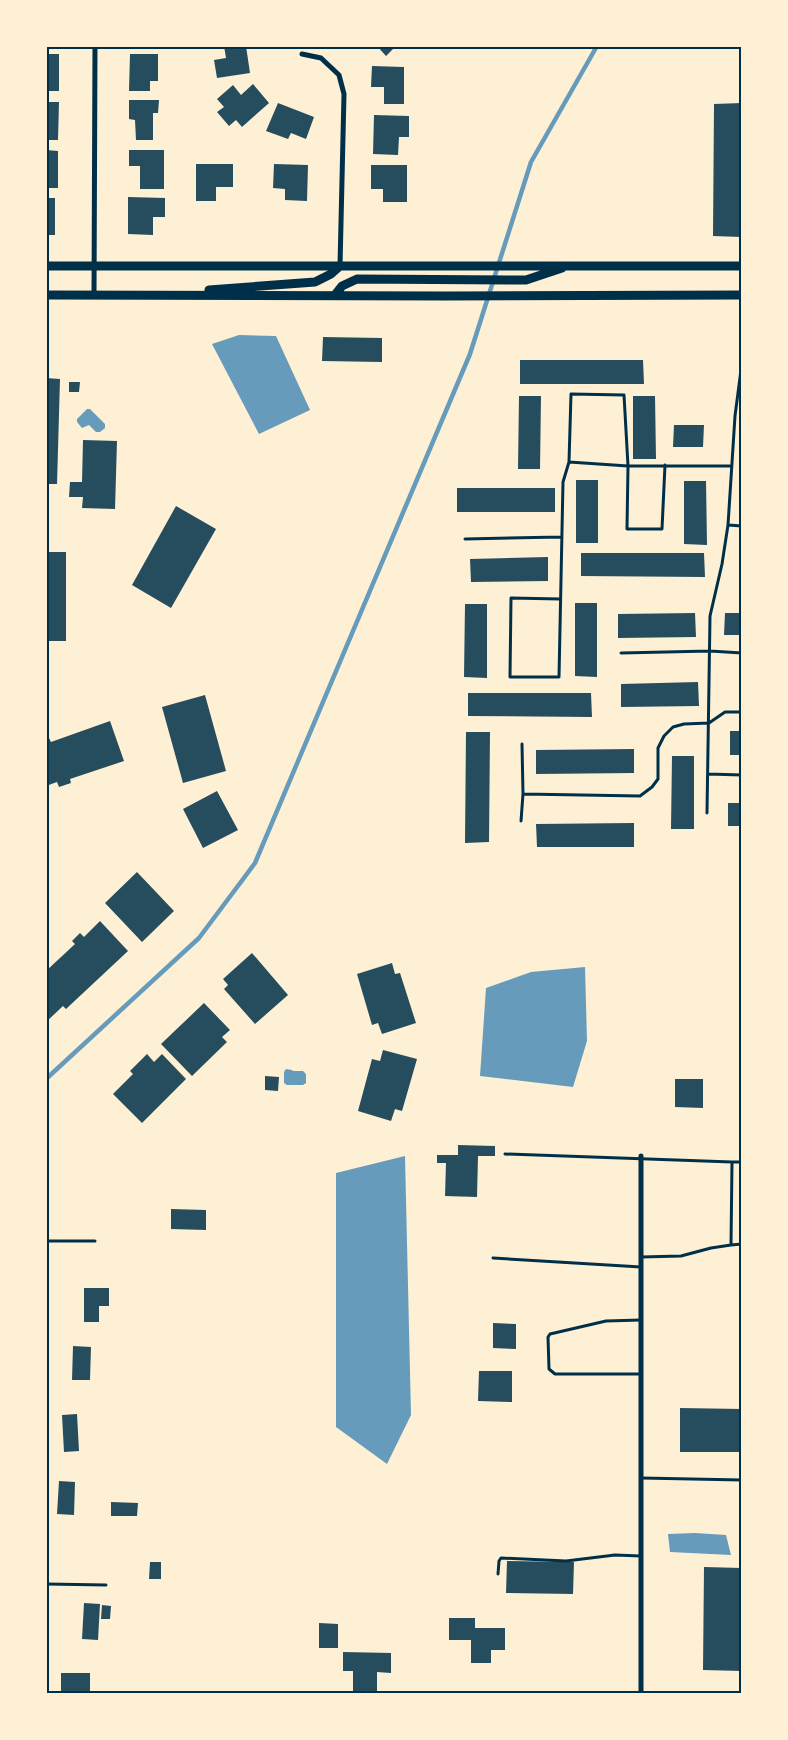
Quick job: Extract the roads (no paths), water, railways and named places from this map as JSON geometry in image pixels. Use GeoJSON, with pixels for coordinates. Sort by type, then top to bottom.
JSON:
{"type":"FeatureCollection","features":[{"type":"Feature","properties":{"kind":"main road"},"geometry":{"type":"LineString","coordinates":[[46,266],[742,266]]}},
{"type":"Feature","properties":{"kind":"main road"},"geometry":{"type":"LineString","coordinates":[[144,295],[315,282],[331,274],[340,266]]}},
{"type":"Feature","properties":{"kind":"main road"},"geometry":{"type":"LineString","coordinates":[[335,295],[342,286],[357,279],[526,280],[569,266]]}},
{"type":"Feature","properties":{"kind":"main road"},"geometry":{"type":"LineString","coordinates":[[46,295],[742,295]]}},
{"type":"Feature","properties":{"kind":"street"},"geometry":{"type":"LineString","coordinates":[[94,295],[95,46]]}},
{"type":"Feature","properties":{"kind":"street"},"geometry":{"type":"LineString","coordinates":[[302,54],[321,58],[333,69],[339,75],[344,94],[340,266]]}},
{"type":"Feature","properties":{"kind":"street"},"geometry":{"type":"LineString","coordinates":[[640,1694],[641,1158]]}},
{"type":"Feature","properties":{"kind":"lane"},"geometry":{"type":"LineString","coordinates":[[707,813],[710,616],[722,564],[728,525],[735,416],[742,362]]}},
{"type":"Feature","properties":{"kind":"lane"},"geometry":{"type":"LineString","coordinates":[[560,599],[511,598],[510,677],[559,677],[562,482],[570,462],[571,394],[624,395],[628,466],[627,529],[662,529],[665,465]]}},
{"type":"Feature","properties":{"kind":"lane"},"geometry":{"type":"LineString","coordinates":[[570,462],[628,466],[732,466]]}},
{"type":"Feature","properties":{"kind":"lane"},"geometry":{"type":"LineString","coordinates":[[728,525],[742,526]]}},
{"type":"Feature","properties":{"kind":"lane"},"geometry":{"type":"LineString","coordinates":[[465,538],[561,537]]}},
{"type":"Feature","properties":{"kind":"lane"},"geometry":{"type":"LineString","coordinates":[[621,653],[742,652]]}},
{"type":"Feature","properties":{"kind":"lane"},"geometry":{"type":"LineString","coordinates":[[523,794],[640,796],[652,787],[658,778],[658,748],[664,736],[673,727],[684,724],[709,723],[724,712],[742,712]]}},
{"type":"Feature","properties":{"kind":"lane"},"geometry":{"type":"LineString","coordinates":[[521,821],[523,794],[522,744]]}},
{"type":"Feature","properties":{"kind":"lane"},"geometry":{"type":"LineString","coordinates":[[708,774],[742,775]]}},
{"type":"Feature","properties":{"kind":"lane"},"geometry":{"type":"LineString","coordinates":[[505,1154],[742,1162]]}},
{"type":"Feature","properties":{"kind":"lane"},"geometry":{"type":"LineString","coordinates":[[730,1245],[732,1162]]}},
{"type":"Feature","properties":{"kind":"lane"},"geometry":{"type":"LineString","coordinates":[[46,1241],[95,1240]]}},
{"type":"Feature","properties":{"kind":"lane"},"geometry":{"type":"LineString","coordinates":[[641,1257],[681,1256],[711,1248],[742,1244]]}},
{"type":"Feature","properties":{"kind":"lane"},"geometry":{"type":"LineString","coordinates":[[493,1258],[641,1267]]}},
{"type":"Feature","properties":{"kind":"lane"},"geometry":{"type":"LineString","coordinates":[[640,1374],[555,1374],[549,1369],[548,1338],[550,1334],[606,1322],[641,1320]]}},
{"type":"Feature","properties":{"kind":"lane"},"geometry":{"type":"LineString","coordinates":[[641,1478],[742,1480]]}},
{"type":"Feature","properties":{"kind":"lane"},"geometry":{"type":"LineString","coordinates":[[498,1574],[498,1561],[501,1558],[566,1560],[615,1555],[641,1556]]}},
{"type":"Feature","properties":{"kind":"lane"},"geometry":{"type":"LineString","coordinates":[[46,1584],[106,1585]]}},
{"type":"Feature","properties":{"kind":"water"},"geometry":{"type":"Polygon","coordinates":[[[239,335],[276,336],[310,410],[259,434],[212,344],[239,335]]]}},
{"type":"Feature","properties":{"kind":"water"},"geometry":{"type":"Polygon","coordinates":[[[87,409],[90,409],[105,424],[105,428],[100,432],[96,432],[89,425],[82,428],[77,422],[77,419],[87,409]]]}},
{"type":"Feature","properties":{"kind":"water"},"geometry":{"type":"Polygon","coordinates":[[[585,967],[587,1041],[573,1087],[480,1076],[486,988],[531,972],[585,967]]]}},
{"type":"Feature","properties":{"kind":"water"},"geometry":{"type":"Polygon","coordinates":[[[286,1069],[303,1071],[306,1074],[306,1083],[303,1085],[287,1085],[284,1083],[284,1072],[286,1069]]]}},
{"type":"Feature","properties":{"kind":"water"},"geometry":{"type":"Polygon","coordinates":[[[405,1156],[411,1415],[387,1464],[336,1427],[336,1173],[405,1156]]]}},
{"type":"Feature","properties":{"kind":"water"},"geometry":{"type":"Polygon","coordinates":[[[668,1534],[726,1535],[731,1555],[670,1552],[668,1534]]]}},
{"type":"Feature","properties":{"kind":"waterway"},"geometry":{"type":"LineString","coordinates":[[46,1079],[199,938],[255,863],[470,354],[531,162],[597,46]]}}]}
